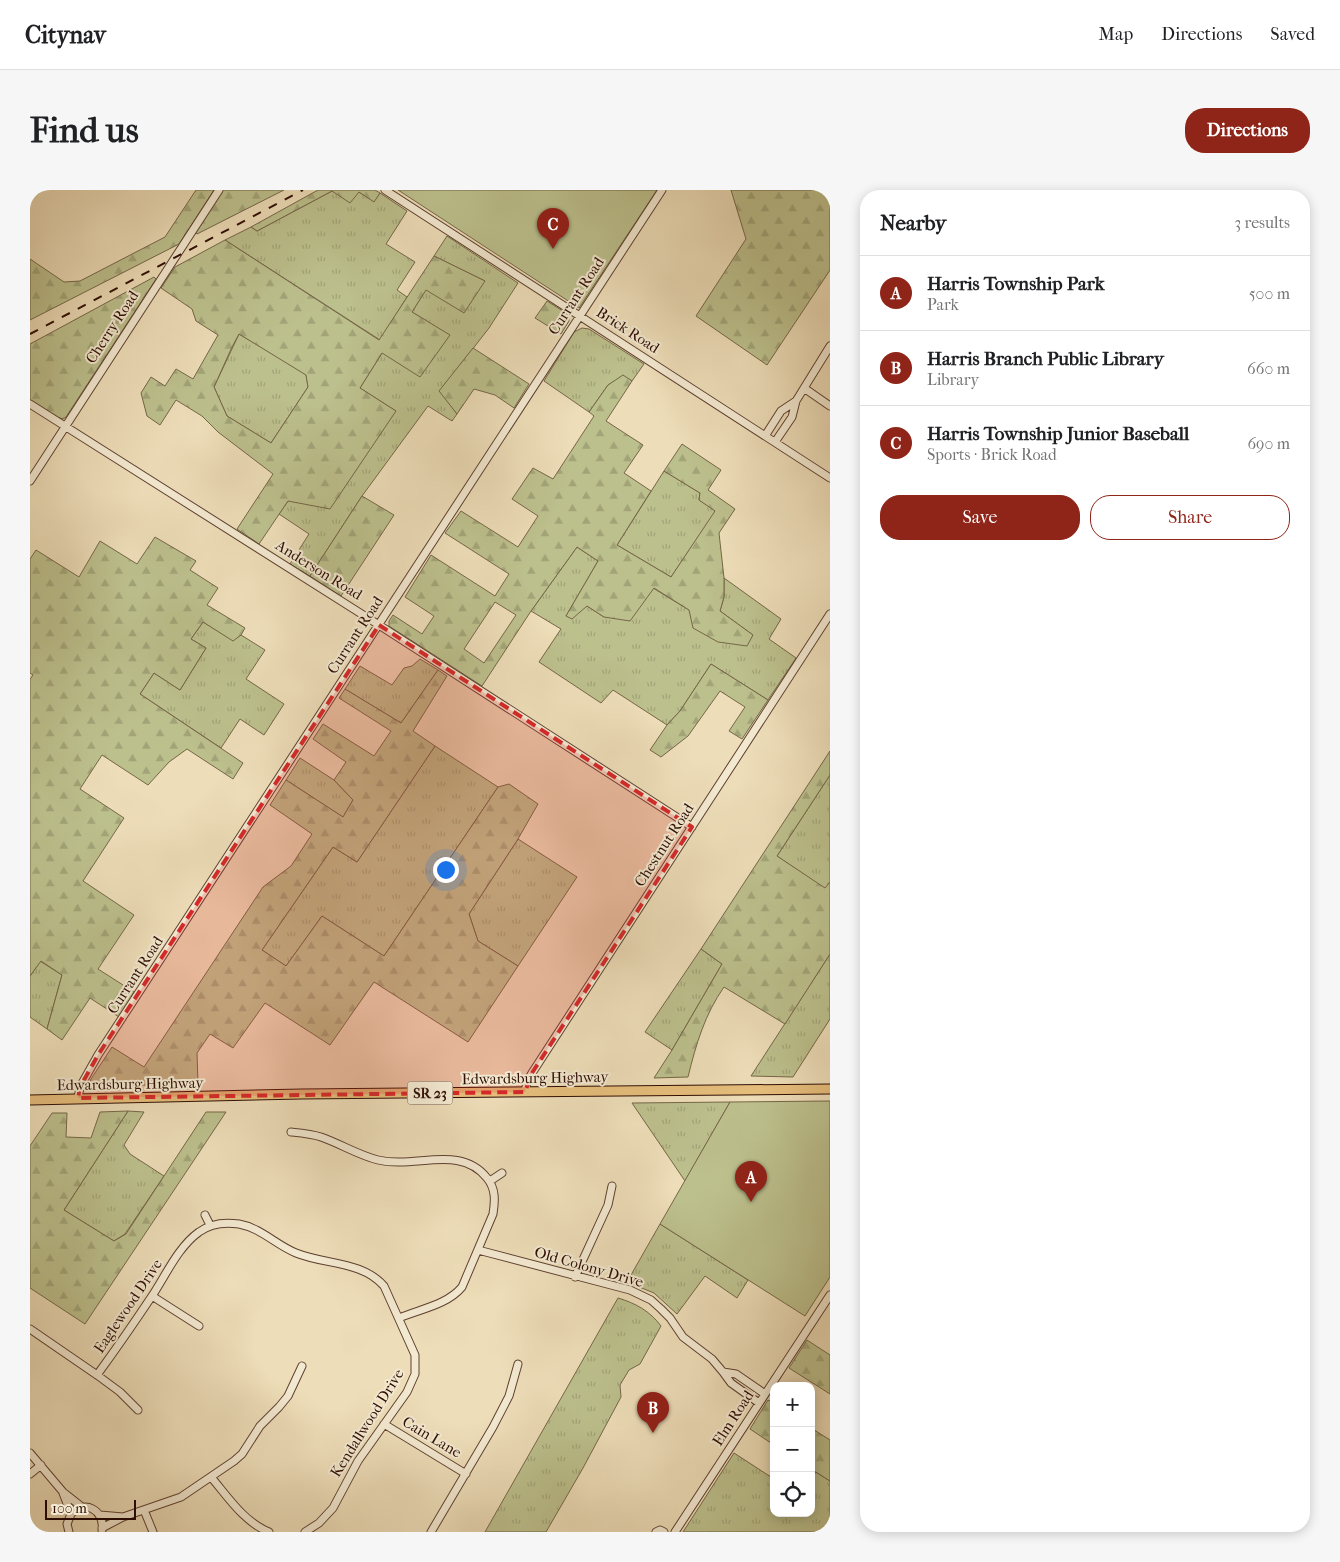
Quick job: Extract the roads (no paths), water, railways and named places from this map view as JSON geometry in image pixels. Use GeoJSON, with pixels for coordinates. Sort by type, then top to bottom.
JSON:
{"type":"FeatureCollection","features":[{"type":"Feature","properties":{"kind":"main road","name":"Edwardsburg Highway"},"geometry":{"type":"LineString","coordinates":[[30,1100],[830,1089]]}},
{"type":"Feature","properties":{"kind":"street","name":"Cherry Road"},"geometry":{"type":"LineString","coordinates":[[30,480],[219,190]]}},
{"type":"Feature","properties":{"kind":"street","name":"Brick Road"},"geometry":{"type":"LineString","coordinates":[[385,190],[830,478]]}},
{"type":"Feature","properties":{"kind":"street","name":"Currant Road"},"geometry":{"type":"LineString","coordinates":[[78,1098],[80,1087],[98,1055],[662,190]]}},
{"type":"Feature","properties":{"kind":"street"},"geometry":{"type":"LineString","coordinates":[[775,442],[792,417],[796,401],[830,346]]}},
{"type":"Feature","properties":{"kind":"street"},"geometry":{"type":"LineString","coordinates":[[804,388],[830,406]]}},
{"type":"Feature","properties":{"kind":"street"},"geometry":{"type":"LineString","coordinates":[[765,436],[781,411],[796,401]]}},
{"type":"Feature","properties":{"kind":"street","name":"Anderson Road"},"geometry":{"type":"LineString","coordinates":[[30,404],[379,625],[692,827]]}},
{"type":"Feature","properties":{"kind":"street","name":"Chestnut Road"},"geometry":{"type":"LineString","coordinates":[[525,1092],[527,1082],[532,1073],[830,614]]}},
{"type":"Feature","properties":{"kind":"street"},"geometry":{"type":"LineString","coordinates":[[291,1132],[321,1137],[359,1154],[387,1162],[464,1160],[474,1165],[490,1181],[494,1192],[495,1204],[493,1214],[468,1274],[456,1294],[447,1300],[399,1318]]}},
{"type":"Feature","properties":{"kind":"street"},"geometry":{"type":"LineString","coordinates":[[490,1181],[502,1173]]}},
{"type":"Feature","properties":{"kind":"street"},"geometry":{"type":"LineString","coordinates":[[575,1277],[608,1205],[612,1186]]}},
{"type":"Feature","properties":{"kind":"street"},"geometry":{"type":"LineString","coordinates":[[206,1215],[210,1225]]}},
{"type":"Feature","properties":{"kind":"street","name":"Kendallwood Drive"},"geometry":{"type":"LineString","coordinates":[[210,1225],[222,1223],[249,1226],[295,1253],[368,1272],[384,1286],[416,1355],[415,1374],[407,1392],[348,1476],[333,1508],[319,1523],[305,1532]]}},
{"type":"Feature","properties":{"kind":"street","name":"Eaglewood Drive"},"geometry":{"type":"LineString","coordinates":[[30,1329],[97,1375],[126,1336],[189,1241],[210,1225]]}},
{"type":"Feature","properties":{"kind":"street","name":"Old Colony Drive"},"geometry":{"type":"LineString","coordinates":[[478,1250],[630,1290],[651,1300],[670,1318],[683,1337],[712,1359],[731,1383],[759,1403]]}},
{"type":"Feature","properties":{"kind":"street","name":"Elm Road"},"geometry":{"type":"LineString","coordinates":[[676,1532],[830,1295]]}},
{"type":"Feature","properties":{"kind":"street"},"geometry":{"type":"LineString","coordinates":[[152,1296],[199,1326]]}},
{"type":"Feature","properties":{"kind":"street"},"geometry":{"type":"LineString","coordinates":[[431,1532],[466,1474],[509,1396],[518,1364]]}},
{"type":"Feature","properties":{"kind":"street"},"geometry":{"type":"LineString","coordinates":[[100,1515],[101,1530],[123,1517],[181,1496],[211,1477],[242,1454],[255,1432],[288,1396],[302,1366]]}},
{"type":"Feature","properties":{"kind":"street","name":"Old Colony Drive"},"geometry":{"type":"LineString","coordinates":[[723,1372],[736,1374],[765,1394]]}},
{"type":"Feature","properties":{"kind":"street"},"geometry":{"type":"LineString","coordinates":[[97,1375],[120,1392],[138,1410]]}},
{"type":"Feature","properties":{"kind":"street","name":"Cain Lane"},"geometry":{"type":"LineString","coordinates":[[384,1424],[466,1474]]}},
{"type":"Feature","properties":{"kind":"street"},"geometry":{"type":"LineString","coordinates":[[30,1452],[63,1492],[82,1507],[92,1508],[100,1515],[123,1517]]}},
{"type":"Feature","properties":{"kind":"street"},"geometry":{"type":"LineString","coordinates":[[30,1474],[41,1466]]}},
{"type":"Feature","properties":{"kind":"street"},"geometry":{"type":"LineString","coordinates":[[211,1477],[252,1524],[269,1532]]}},
{"type":"Feature","properties":{"kind":"street"},"geometry":{"type":"LineString","coordinates":[[63,1492],[71,1514]]}},
{"type":"Feature","properties":{"kind":"street"},"geometry":{"type":"LineString","coordinates":[[68,1531],[68,1518],[82,1507]]}},
{"type":"Feature","properties":{"kind":"street"},"geometry":{"type":"LineString","coordinates":[[144,1510],[153,1532]]}},
{"type":"Feature","properties":{"kind":"street"},"geometry":{"type":"LineString","coordinates":[[656,1532],[660,1530],[664,1532]]}},
{"type":"Feature","properties":{"kind":"railway"},"geometry":{"type":"LineString","coordinates":[[30,334],[303,190]]}},
{"type":"Feature","properties":{"kind":"place","name":"Harris Township Junior Baseball"},"geometry":{"type":"Point","coordinates":[553,249]}},
{"type":"Feature","properties":{"kind":"place","name":"Harris Township Park"},"geometry":{"type":"Point","coordinates":[751,1202]}},
{"type":"Feature","properties":{"kind":"place","name":"Harris Branch Public Library"},"geometry":{"type":"Point","coordinates":[653,1433]}}]}
